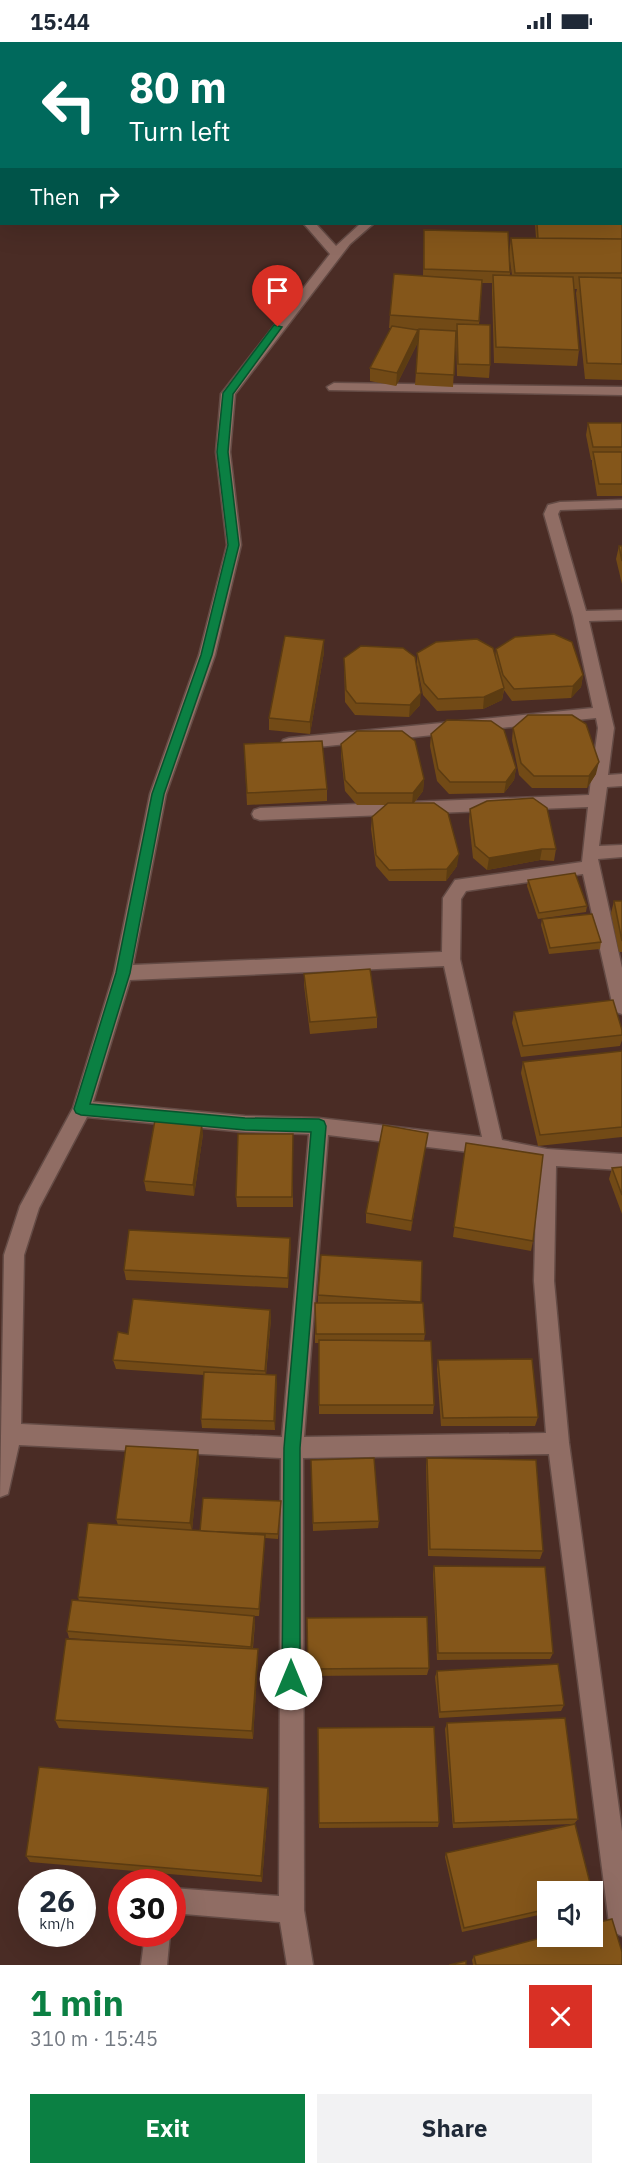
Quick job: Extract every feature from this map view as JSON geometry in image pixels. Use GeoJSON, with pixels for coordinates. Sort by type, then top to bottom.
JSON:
{"type":"FeatureCollection","features":[{"type":"Feature","properties":{"kind":"street"},"geometry":{"type":"LineString","coordinates":[[311,225],[336,254]]}},
{"type":"Feature","properties":{"kind":"street"},"geometry":{"type":"LineString","coordinates":[[0,1486],[10,1434],[14,1255],[30,1206],[81,1109],[123,973],[158,794],[207,655],[234,545],[222,452],[228,393],[346,241],[366,225]]}},
{"type":"Feature","properties":{"kind":"street"},"geometry":{"type":"LineString","coordinates":[[334,387],[622,391]]}},
{"type":"Feature","properties":{"kind":"street"},"geometry":{"type":"LineString","coordinates":[[622,504],[560,506],[553,508],[551,514],[611,722],[596,801],[590,860],[622,1007]]}},
{"type":"Feature","properties":{"kind":"street"},"geometry":{"type":"LineString","coordinates":[[580,616],[622,615]]}},
{"type":"Feature","properties":{"kind":"street"},"geometry":{"type":"LineString","coordinates":[[278,745],[611,722]]}},
{"type":"Feature","properties":{"kind":"street"},"geometry":{"type":"LineString","coordinates":[[600,782],[622,780]]}},
{"type":"Feature","properties":{"kind":"street"},"geometry":{"type":"LineString","coordinates":[[260,814],[596,801]]}},
{"type":"Feature","properties":{"kind":"street"},"geometry":{"type":"LineString","coordinates":[[494,1147],[451,959],[452,898],[461,885],[590,860],[622,851]]}},
{"type":"Feature","properties":{"kind":"street"},"geometry":{"type":"LineString","coordinates":[[123,973],[451,959]]}},
{"type":"Feature","properties":{"kind":"street"},"geometry":{"type":"LineString","coordinates":[[81,1109],[245,1124],[319,1126],[494,1147],[547,1157],[622,1162]]}},
{"type":"Feature","properties":{"kind":"street"},"geometry":{"type":"LineString","coordinates":[[300,1965],[291,1910],[292,1448],[319,1126]]}},
{"type":"Feature","properties":{"kind":"street"},"geometry":{"type":"LineString","coordinates":[[547,1157],[544,1281],[558,1443],[622,1923]]}},
{"type":"Feature","properties":{"kind":"street"},"geometry":{"type":"LineString","coordinates":[[10,1434],[292,1448],[558,1443]]}},
{"type":"Feature","properties":{"kind":"street"},"geometry":{"type":"LineString","coordinates":[[186,1901],[291,1910]]}},
{"type":"Feature","properties":{"kind":"street"},"geometry":{"type":"LineString","coordinates":[[154,1965],[156,1947]]}},
{"type":"Feature","properties":{"kind":"building"},"geometry":{"type":"Polygon","coordinates":[[[537,225],[622,225],[622,239],[538,238],[537,225]]]}},
{"type":"Feature","properties":{"kind":"building"},"geometry":{"type":"Polygon","coordinates":[[[424,230],[508,232],[510,272],[424,269],[424,230]]]}},
{"type":"Feature","properties":{"kind":"building"},"geometry":{"type":"Polygon","coordinates":[[[511,238],[622,239],[622,273],[515,273],[511,238]]]}},
{"type":"Feature","properties":{"kind":"building"},"geometry":{"type":"Polygon","coordinates":[[[394,274],[482,280],[479,321],[390,315],[394,274]]]}},
{"type":"Feature","properties":{"kind":"building"},"geometry":{"type":"Polygon","coordinates":[[[493,275],[573,277],[579,350],[496,347],[493,275]]]}},
{"type":"Feature","properties":{"kind":"building"},"geometry":{"type":"Polygon","coordinates":[[[579,277],[622,278],[622,364],[587,363],[579,277]]]}},
{"type":"Feature","properties":{"kind":"building"},"geometry":{"type":"Polygon","coordinates":[[[457,324],[490,325],[490,365],[458,364],[457,324]]]}},
{"type":"Feature","properties":{"kind":"building"},"geometry":{"type":"Polygon","coordinates":[[[392,326],[418,330],[397,373],[370,368],[392,326]]]}},
{"type":"Feature","properties":{"kind":"building"},"geometry":{"type":"Polygon","coordinates":[[[419,329],[456,331],[454,375],[416,373],[419,329]]]}},
{"type":"Feature","properties":{"kind":"building"},"geometry":{"type":"Polygon","coordinates":[[[588,423],[622,423],[622,447],[593,447],[588,423]]]}},
{"type":"Feature","properties":{"kind":"building"},"geometry":{"type":"Polygon","coordinates":[[[593,452],[622,452],[622,484],[599,484],[593,452]]]}},
{"type":"Feature","properties":{"kind":"building"},"geometry":{"type":"Polygon","coordinates":[[[554,634],[572,642],[583,675],[573,686],[514,689],[503,675],[496,649],[515,637],[554,634]]]}},
{"type":"Feature","properties":{"kind":"building"},"geometry":{"type":"Polygon","coordinates":[[[285,636],[324,640],[310,722],[269,718],[285,636]]]}},
{"type":"Feature","properties":{"kind":"building"},"geometry":{"type":"Polygon","coordinates":[[[477,639],[493,648],[504,688],[484,697],[438,699],[424,683],[417,653],[436,642],[477,639]]]}},
{"type":"Feature","properties":{"kind":"building"},"geometry":{"type":"Polygon","coordinates":[[[361,646],[403,648],[415,657],[421,693],[410,705],[356,703],[346,690],[344,658],[361,646]]]}},
{"type":"Feature","properties":{"kind":"building"},"geometry":{"type":"Polygon","coordinates":[[[528,715],[572,715],[586,724],[599,762],[589,776],[534,776],[521,763],[513,728],[528,715]]]}},
{"type":"Feature","properties":{"kind":"building"},"geometry":{"type":"Polygon","coordinates":[[[447,720],[491,721],[504,730],[516,768],[506,782],[450,782],[438,769],[431,734],[447,720]]]}},
{"type":"Feature","properties":{"kind":"building"},"geometry":{"type":"Polygon","coordinates":[[[357,731],[402,731],[415,741],[424,779],[413,793],[357,793],[345,780],[341,744],[357,731]]]}},
{"type":"Feature","properties":{"kind":"building"},"geometry":{"type":"Polygon","coordinates":[[[322,741],[327,789],[247,793],[244,744],[322,741]]]}},
{"type":"Feature","properties":{"kind":"building"},"geometry":{"type":"Polygon","coordinates":[[[533,798],[547,808],[556,849],[542,849],[489,858],[475,846],[470,809],[487,801],[533,798]]]}},
{"type":"Feature","properties":{"kind":"building"},"geometry":{"type":"Polygon","coordinates":[[[388,803],[434,803],[448,813],[459,854],[447,869],[389,870],[376,855],[372,817],[388,803]]]}},
{"type":"Feature","properties":{"kind":"building"},"geometry":{"type":"Polygon","coordinates":[[[575,873],[587,906],[539,913],[528,880],[575,873]]]}},
{"type":"Feature","properties":{"kind":"building"},"geometry":{"type":"Polygon","coordinates":[[[614,901],[622,901],[622,941],[614,901]]]}},
{"type":"Feature","properties":{"kind":"building"},"geometry":{"type":"Polygon","coordinates":[[[592,914],[601,942],[550,948],[542,919],[592,914]]]}},
{"type":"Feature","properties":{"kind":"building"},"geometry":{"type":"Polygon","coordinates":[[[370,969],[377,1017],[310,1022],[304,974],[370,969]]]}},
{"type":"Feature","properties":{"kind":"building"},"geometry":{"type":"Polygon","coordinates":[[[613,1000],[622,1035],[523,1046],[514,1012],[613,1000]]]}},
{"type":"Feature","properties":{"kind":"building"},"geometry":{"type":"Polygon","coordinates":[[[622,1051],[622,1127],[540,1135],[523,1062],[622,1051]]]}},
{"type":"Feature","properties":{"kind":"building"},"geometry":{"type":"Polygon","coordinates":[[[155,1120],[202,1124],[193,1185],[144,1181],[155,1120]]]}},
{"type":"Feature","properties":{"kind":"building"},"geometry":{"type":"Polygon","coordinates":[[[383,1125],[428,1133],[412,1221],[366,1213],[383,1125]]]}},
{"type":"Feature","properties":{"kind":"building"},"geometry":{"type":"Polygon","coordinates":[[[238,1134],[293,1134],[292,1197],[236,1197],[238,1134]]]}},
{"type":"Feature","properties":{"kind":"building"},"geometry":{"type":"Polygon","coordinates":[[[466,1143],[543,1155],[533,1241],[454,1227],[466,1143]]]}},
{"type":"Feature","properties":{"kind":"building"},"geometry":{"type":"Polygon","coordinates":[[[622,1167],[622,1195],[612,1168],[622,1167]]]}},
{"type":"Feature","properties":{"kind":"building"},"geometry":{"type":"Polygon","coordinates":[[[129,1230],[290,1238],[288,1278],[124,1270],[129,1230]]]}},
{"type":"Feature","properties":{"kind":"building"},"geometry":{"type":"Polygon","coordinates":[[[321,1255],[422,1261],[421,1302],[318,1295],[321,1255]]]}},
{"type":"Feature","properties":{"kind":"building"},"geometry":{"type":"Polygon","coordinates":[[[133,1299],[270,1310],[265,1371],[113,1360],[118,1332],[128,1334],[133,1299]]]}},
{"type":"Feature","properties":{"kind":"building"},"geometry":{"type":"Polygon","coordinates":[[[315,1303],[423,1303],[425,1334],[316,1334],[315,1303]]]}},
{"type":"Feature","properties":{"kind":"building"},"geometry":{"type":"Polygon","coordinates":[[[319,1340],[431,1341],[434,1405],[319,1405],[319,1340]]]}},
{"type":"Feature","properties":{"kind":"building"},"geometry":{"type":"Polygon","coordinates":[[[532,1359],[538,1417],[443,1418],[438,1360],[532,1359]]]}},
{"type":"Feature","properties":{"kind":"building"},"geometry":{"type":"Polygon","coordinates":[[[204,1372],[276,1375],[274,1421],[201,1419],[204,1372]]]}},
{"type":"Feature","properties":{"kind":"building"},"geometry":{"type":"Polygon","coordinates":[[[126,1446],[198,1450],[190,1523],[116,1519],[126,1446]]]}},
{"type":"Feature","properties":{"kind":"building"},"geometry":{"type":"Polygon","coordinates":[[[374,1458],[379,1521],[313,1523],[311,1460],[374,1458]]]}},
{"type":"Feature","properties":{"kind":"building"},"geometry":{"type":"Polygon","coordinates":[[[427,1458],[536,1460],[543,1551],[430,1549],[427,1458]]]}},
{"type":"Feature","properties":{"kind":"building"},"geometry":{"type":"Polygon","coordinates":[[[203,1498],[281,1501],[278,1534],[200,1531],[203,1498]]]}},
{"type":"Feature","properties":{"kind":"building"},"geometry":{"type":"Polygon","coordinates":[[[88,1523],[265,1535],[259,1609],[78,1597],[88,1523]]]}},
{"type":"Feature","properties":{"kind":"building"},"geometry":{"type":"Polygon","coordinates":[[[434,1566],[545,1567],[553,1653],[438,1653],[434,1566]]]}},
{"type":"Feature","properties":{"kind":"building"},"geometry":{"type":"Polygon","coordinates":[[[72,1600],[254,1616],[251,1647],[67,1631],[72,1600]]]}},
{"type":"Feature","properties":{"kind":"building"},"geometry":{"type":"Polygon","coordinates":[[[427,1617],[429,1668],[308,1669],[307,1618],[427,1617]]]}},
{"type":"Feature","properties":{"kind":"building"},"geometry":{"type":"Polygon","coordinates":[[[66,1639],[258,1649],[252,1731],[55,1720],[66,1639]]]}},
{"type":"Feature","properties":{"kind":"building"},"geometry":{"type":"Polygon","coordinates":[[[558,1664],[564,1705],[440,1712],[437,1671],[558,1664]]]}},
{"type":"Feature","properties":{"kind":"building"},"geometry":{"type":"Polygon","coordinates":[[[565,1718],[578,1819],[454,1823],[447,1723],[565,1718]]]}},
{"type":"Feature","properties":{"kind":"building"},"geometry":{"type":"Polygon","coordinates":[[[434,1727],[439,1822],[319,1823],[318,1728],[434,1727]]]}},
{"type":"Feature","properties":{"kind":"building"},"geometry":{"type":"Polygon","coordinates":[[[39,1767],[268,1788],[261,1876],[26,1856],[39,1767]]]}},
{"type":"Feature","properties":{"kind":"building"},"geometry":{"type":"Polygon","coordinates":[[[575,1824],[589,1881],[537,1881],[537,1911],[464,1928],[446,1853],[575,1824]]]}},
{"type":"Feature","properties":{"kind":"building"},"geometry":{"type":"Polygon","coordinates":[[[612,1919],[622,1952],[622,1965],[476,1965],[474,1956],[537,1939],[537,1947],[603,1947],[603,1921],[612,1919]]]}},
{"type":"Feature","properties":{"kind":"building"},"geometry":{"type":"Polygon","coordinates":[[[466,1961],[466,1965],[449,1965],[466,1961]]]}},
{"type":"Feature","properties":{"kind":"route"},"geometry":{"type":"LineString","coordinates":[[278,327],[228,393],[222,452],[234,545],[207,655],[158,794],[123,973],[81,1109],[245,1124],[319,1126],[292,1448],[291,1679]]}}]}
